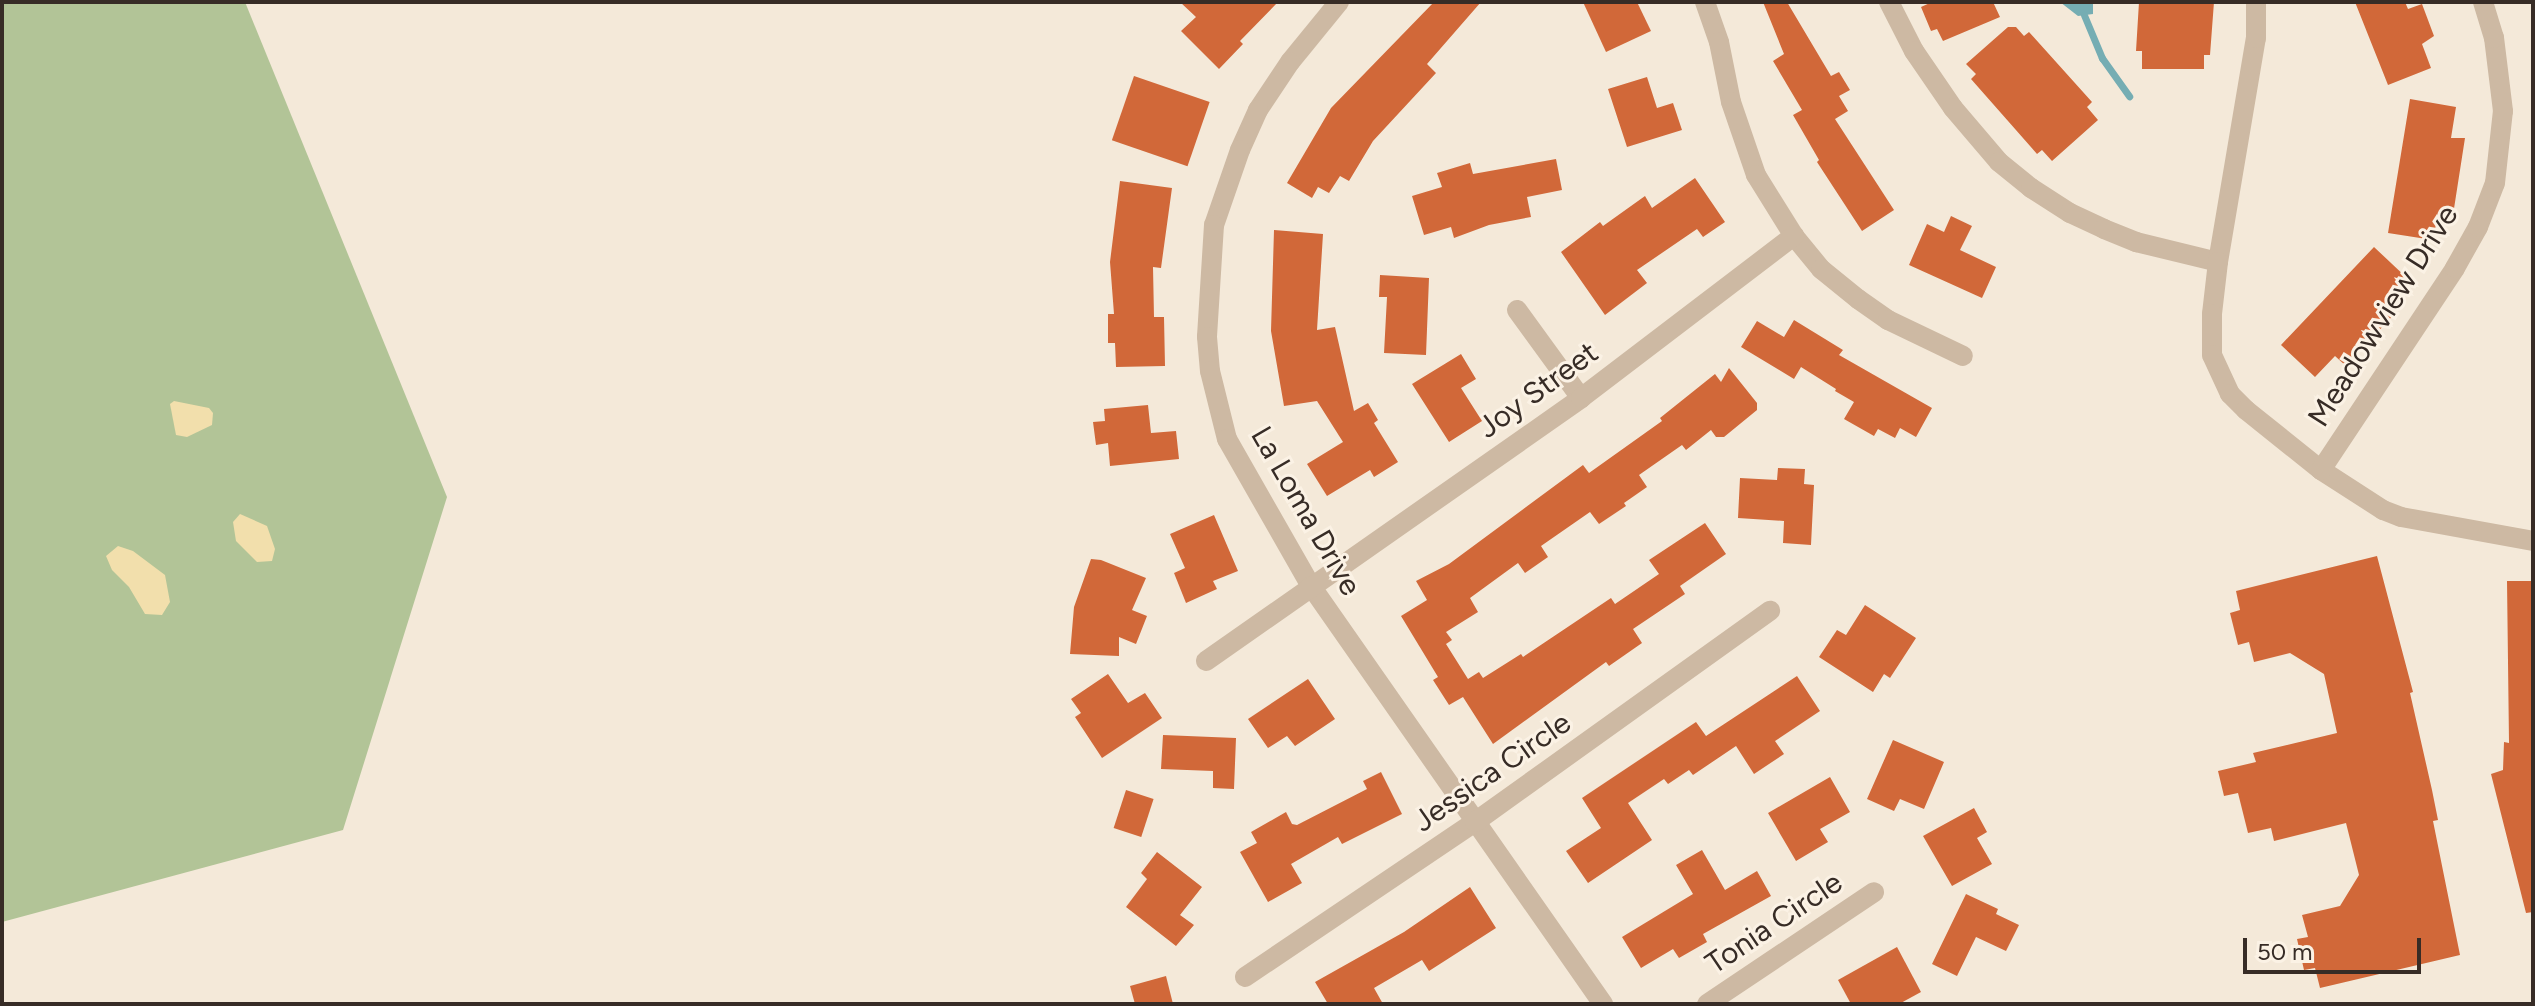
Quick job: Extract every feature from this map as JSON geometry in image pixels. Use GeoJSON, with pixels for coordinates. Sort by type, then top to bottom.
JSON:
{"type":"FeatureCollection","features":[{"type":"Feature","properties":{"kind":"street","name":"La Loma Drive"},"geometry":{"type":"LineString","coordinates":[[1339,2],[1290,62],[1258,110],[1240,150],[1214,225],[1208,296],[1210,371],[1227,439],[1311,586],[1603,1004]]}},
{"type":"Feature","properties":{"kind":"street"},"geometry":{"type":"LineString","coordinates":[[1705,2],[1719,42],[1731,102],[1756,175],[1794,236],[1821,269],[1878,313],[1963,356]]}},
{"type":"Feature","properties":{"kind":"street"},"geometry":{"type":"LineString","coordinates":[[1889,2],[1914,51],[1953,108],[1999,162],[2031,188],[2070,213],[2136,242],[2218,262]]}},
{"type":"Feature","properties":{"kind":"street","name":"Meadowview Drive"},"geometry":{"type":"LineString","coordinates":[[2256,2],[2256,38],[2218,262],[2211,342],[2216,370],[2230,394],[2246,410],[2359,497],[2401,517],[2533,541]]}},
{"type":"Feature","properties":{"kind":"street","name":"Meadowview Drive"},"geometry":{"type":"LineString","coordinates":[[2321,470],[2455,268],[2478,227],[2495,183],[2503,111],[2494,38],[2483,2]]}},
{"type":"Feature","properties":{"kind":"street","name":"Joy Street"},"geometry":{"type":"LineString","coordinates":[[1206,661],[1581,398],[1794,236]]}},
{"type":"Feature","properties":{"kind":"street"},"geometry":{"type":"LineString","coordinates":[[1517,310],[1581,398]]}},
{"type":"Feature","properties":{"kind":"street","name":"Jessica Circle"},"geometry":{"type":"LineString","coordinates":[[1245,977],[1475,822],[1770,611]]}},
{"type":"Feature","properties":{"kind":"street","name":"Tonia Circle"},"geometry":{"type":"LineString","coordinates":[[1707,1004],[1874,892]]}},
{"type":"Feature","properties":{"kind":"green space"},"geometry":{"type":"Polygon","coordinates":[[[2,2],[245,2],[447,497],[343,830],[2,922],[2,2]]]}},
{"type":"Feature","properties":{"kind":"sand"},"geometry":{"type":"Polygon","coordinates":[[[174,401],[209,408],[213,413],[212,425],[187,437],[176,435],[170,404],[174,401]]]}},
{"type":"Feature","properties":{"kind":"sand"},"geometry":{"type":"Polygon","coordinates":[[[240,514],[267,526],[275,549],[272,561],[257,562],[236,541],[233,522],[240,514]]]}},
{"type":"Feature","properties":{"kind":"sand"},"geometry":{"type":"Polygon","coordinates":[[[118,546],[133,551],[165,575],[170,602],[162,615],[145,614],[129,587],[112,570],[106,556],[118,546]]]}},
{"type":"Feature","properties":{"kind":"water"},"geometry":{"type":"Polygon","coordinates":[[[2060,2],[2093,2],[2093,14],[2078,16],[2060,2]]]}},
{"type":"Feature","properties":{"kind":"building"},"geometry":{"type":"Polygon","coordinates":[[[1180,2],[1278,2],[1240,41],[1243,44],[1219,69],[1181,31],[1196,17],[1180,2]]]}},
{"type":"Feature","properties":{"kind":"building"},"geometry":{"type":"Polygon","coordinates":[[[1434,2],[1481,2],[1427,64],[1436,73],[1373,141],[1349,181],[1340,176],[1329,193],[1318,187],[1312,198],[1287,183],[1331,108],[1434,2]]]}},
{"type":"Feature","properties":{"kind":"building"},"geometry":{"type":"Polygon","coordinates":[[[1583,2],[1637,2],[1651,31],[1606,52],[1583,2]]]}},
{"type":"Feature","properties":{"kind":"building"},"geometry":{"type":"Polygon","coordinates":[[[1763,2],[1787,2],[1831,76],[1839,72],[1850,90],[1839,96],[1848,111],[1835,119],[1894,210],[1862,231],[1817,162],[1819,160],[1793,115],[1802,110],[1773,61],[1784,54],[1763,2]]]}},
{"type":"Feature","properties":{"kind":"building"},"geometry":{"type":"Polygon","coordinates":[[[1932,2],[1993,2],[2000,17],[1943,41],[1937,29],[1931,31],[1921,7],[1932,2]]]}},
{"type":"Feature","properties":{"kind":"building"},"geometry":{"type":"Polygon","coordinates":[[[2139,2],[2214,2],[2210,55],[2204,55],[2204,69],[2142,69],[2142,51],[2136,51],[2139,2]]]}},
{"type":"Feature","properties":{"kind":"building"},"geometry":{"type":"Polygon","coordinates":[[[2355,2],[2405,2],[2408,9],[2422,4],[2434,36],[2422,44],[2431,68],[2388,85],[2355,2]]]}},
{"type":"Feature","properties":{"kind":"building"},"geometry":{"type":"Polygon","coordinates":[[[2008,27],[2016,27],[2024,36],[2029,32],[2092,102],[2087,107],[2098,120],[2052,161],[2042,150],[2037,154],[1971,79],[1976,74],[1966,64],[2008,27]]]}},
{"type":"Feature","properties":{"kind":"building"},"geometry":{"type":"Polygon","coordinates":[[[1134,76],[1210,102],[1188,166],[1112,140],[1134,76]]]}},
{"type":"Feature","properties":{"kind":"building"},"geometry":{"type":"Polygon","coordinates":[[[1647,77],[1657,108],[1673,103],[1682,130],[1627,147],[1608,89],[1647,77]]]}},
{"type":"Feature","properties":{"kind":"building"},"geometry":{"type":"Polygon","coordinates":[[[2410,99],[2456,107],[2451,138],[2465,138],[2453,215],[2438,214],[2433,240],[2388,233],[2410,99]]]}},
{"type":"Feature","properties":{"kind":"building"},"geometry":{"type":"Polygon","coordinates":[[[1556,159],[1562,190],[1527,197],[1531,217],[1489,225],[1454,238],[1451,227],[1424,235],[1412,196],[1442,187],[1437,173],[1470,163],[1473,174],[1556,159]]]}},
{"type":"Feature","properties":{"kind":"building"},"geometry":{"type":"Polygon","coordinates":[[[1695,178],[1725,222],[1703,237],[1697,229],[1637,270],[1647,283],[1605,315],[1561,252],[1600,222],[1603,226],[1645,196],[1652,208],[1695,178]]]}},
{"type":"Feature","properties":{"kind":"building"},"geometry":{"type":"Polygon","coordinates":[[[1120,181],[1172,188],[1161,268],[1153,267],[1154,317],[1164,317],[1165,366],[1116,367],[1115,343],[1108,343],[1108,314],[1114,314],[1110,262],[1120,181]]]}},
{"type":"Feature","properties":{"kind":"building"},"geometry":{"type":"Polygon","coordinates":[[[1951,216],[1972,226],[1960,250],[1996,267],[1982,298],[1909,265],[1927,224],[1944,232],[1951,216]]]}},
{"type":"Feature","properties":{"kind":"building"},"geometry":{"type":"Polygon","coordinates":[[[1274,230],[1323,234],[1317,330],[1335,327],[1354,411],[1368,403],[1378,420],[1374,423],[1398,462],[1374,477],[1370,470],[1327,496],[1307,464],[1343,442],[1317,401],[1284,406],[1271,331],[1274,230]]]}},
{"type":"Feature","properties":{"kind":"building"},"geometry":{"type":"Polygon","coordinates":[[[2374,247],[2408,279],[2386,301],[2398,310],[2346,366],[2335,356],[2315,377],[2281,345],[2374,247]]]}},
{"type":"Feature","properties":{"kind":"building"},"geometry":{"type":"Polygon","coordinates":[[[1380,275],[1429,278],[1426,355],[1384,353],[1387,297],[1379,297],[1380,275]]]}},
{"type":"Feature","properties":{"kind":"building"},"geometry":{"type":"Polygon","coordinates":[[[1794,320],[1843,350],[1839,355],[1932,408],[1916,437],[1900,428],[1895,438],[1878,429],[1874,436],[1844,419],[1854,402],[1836,389],[1801,367],[1794,379],[1741,347],[1757,321],[1784,337],[1794,320]]]}},
{"type":"Feature","properties":{"kind":"building"},"geometry":{"type":"Polygon","coordinates":[[[1461,354],[1476,379],[1461,388],[1482,421],[1449,442],[1412,384],[1461,354]]]}},
{"type":"Feature","properties":{"kind":"building"},"geometry":{"type":"Polygon","coordinates":[[[1729,368],[1757,403],[1757,410],[1724,437],[1716,437],[1711,430],[1686,450],[1682,445],[1639,475],[1647,487],[1624,503],[1626,506],[1599,524],[1590,512],[1541,546],[1548,557],[1525,573],[1518,563],[1470,598],[1478,612],[1446,632],[1452,640],[1446,644],[1468,679],[1479,672],[1483,678],[1521,654],[1523,657],[1611,598],[1615,604],[1659,574],[1649,560],[1705,523],[1726,554],[1680,586],[1685,594],[1633,629],[1642,643],[1609,666],[1606,662],[1493,744],[1463,697],[1449,705],[1433,680],[1438,677],[1401,616],[1427,600],[1416,581],[1449,564],[1583,465],[1589,473],[1662,421],[1660,418],[1715,374],[1721,382],[1729,368]]]}},
{"type":"Feature","properties":{"kind":"building"},"geometry":{"type":"Polygon","coordinates":[[[1148,405],[1151,433],[1176,431],[1179,459],[1110,466],[1108,443],[1096,445],[1093,422],[1105,421],[1104,409],[1148,405]]]}},
{"type":"Feature","properties":{"kind":"building"},"geometry":{"type":"Polygon","coordinates":[[[1778,468],[1805,469],[1804,484],[1814,485],[1811,545],[1783,543],[1784,521],[1738,518],[1740,478],[1777,480],[1778,468]]]}},
{"type":"Feature","properties":{"kind":"building"},"geometry":{"type":"Polygon","coordinates":[[[1214,515],[1238,571],[1213,581],[1217,589],[1186,603],[1174,573],[1185,568],[1170,534],[1214,515]]]}},
{"type":"Feature","properties":{"kind":"building"},"geometry":{"type":"Polygon","coordinates":[[[2377,556],[2413,692],[2410,693],[2438,820],[2433,821],[2460,955],[2320,988],[2315,968],[2304,970],[2297,939],[2308,937],[2302,915],[2340,906],[2359,875],[2346,823],[2274,841],[2271,828],[2248,833],[2238,793],[2224,796],[2218,771],[2256,762],[2253,753],[2337,733],[2324,674],[2290,653],[2254,662],[2249,642],[2238,645],[2230,613],[2240,610],[2236,591],[2377,556]]]}},
{"type":"Feature","properties":{"kind":"building"},"geometry":{"type":"Polygon","coordinates":[[[1091,559],[1146,578],[1132,610],[1147,616],[1136,644],[1119,637],[1119,656],[1070,654],[1074,607],[1091,559]]]}},
{"type":"Feature","properties":{"kind":"building"},"geometry":{"type":"Polygon","coordinates":[[[2507,581],[2533,581],[2533,912],[2526,913],[2491,774],[2503,770],[2504,742],[2509,743],[2507,581]]]}},
{"type":"Feature","properties":{"kind":"building"},"geometry":{"type":"Polygon","coordinates":[[[1865,605],[1916,638],[1890,678],[1884,674],[1873,692],[1819,657],[1837,630],[1846,635],[1865,605]]]}},
{"type":"Feature","properties":{"kind":"building"},"geometry":{"type":"Polygon","coordinates":[[[1108,674],[1128,703],[1145,693],[1162,718],[1102,758],[1075,717],[1081,713],[1071,699],[1108,674]]]}},
{"type":"Feature","properties":{"kind":"building"},"geometry":{"type":"Polygon","coordinates":[[[1797,676],[1820,711],[1775,741],[1784,754],[1754,774],[1736,746],[1693,775],[1689,770],[1668,784],[1664,779],[1628,803],[1652,840],[1588,883],[1566,851],[1601,828],[1582,798],[1696,722],[1706,736],[1797,676]]]}},
{"type":"Feature","properties":{"kind":"building"},"geometry":{"type":"Polygon","coordinates":[[[1308,679],[1335,719],[1295,746],[1287,736],[1268,748],[1248,719],[1308,679]]]}},
{"type":"Feature","properties":{"kind":"building"},"geometry":{"type":"Polygon","coordinates":[[[1163,735],[1236,738],[1234,789],[1213,788],[1213,771],[1161,769],[1163,735]]]}},
{"type":"Feature","properties":{"kind":"building"},"geometry":{"type":"Polygon","coordinates":[[[1893,740],[1944,762],[1924,809],[1900,799],[1894,811],[1867,799],[1893,740]]]}},
{"type":"Feature","properties":{"kind":"building"},"geometry":{"type":"Polygon","coordinates":[[[1381,772],[1402,814],[1342,844],[1338,837],[1291,864],[1302,883],[1268,902],[1240,852],[1257,843],[1251,832],[1286,812],[1292,824],[1297,825],[1367,789],[1363,781],[1381,772]]]}},
{"type":"Feature","properties":{"kind":"building"},"geometry":{"type":"Polygon","coordinates":[[[1830,777],[1850,812],[1820,829],[1828,842],[1796,861],[1768,813],[1830,777]]]}},
{"type":"Feature","properties":{"kind":"building"},"geometry":{"type":"Polygon","coordinates":[[[1126,790],[1154,799],[1141,837],[1114,828],[1126,790]]]}},
{"type":"Feature","properties":{"kind":"building"},"geometry":{"type":"Polygon","coordinates":[[[1974,808],[1987,832],[1977,838],[1992,864],[1952,886],[1923,836],[1974,808]]]}},
{"type":"Feature","properties":{"kind":"building"},"geometry":{"type":"Polygon","coordinates":[[[1702,850],[1725,890],[1757,871],[1771,896],[1703,934],[1707,942],[1679,958],[1673,949],[1641,968],[1622,937],[1693,894],[1676,865],[1702,850]]]}},
{"type":"Feature","properties":{"kind":"building"},"geometry":{"type":"Polygon","coordinates":[[[1157,852],[1202,887],[1180,915],[1194,925],[1176,946],[1126,907],[1147,879],[1141,873],[1157,852]]]}},
{"type":"Feature","properties":{"kind":"building"},"geometry":{"type":"Polygon","coordinates":[[[1470,887],[1496,928],[1429,971],[1422,960],[1374,988],[1383,1004],[1328,1004],[1315,982],[1404,932],[1470,887]]]}},
{"type":"Feature","properties":{"kind":"building"},"geometry":{"type":"Polygon","coordinates":[[[1966,894],[1998,909],[1996,914],[2019,925],[2006,951],[1976,937],[1957,976],[1932,964],[1966,894]]]}},
{"type":"Feature","properties":{"kind":"building"},"geometry":{"type":"Polygon","coordinates":[[[1897,947],[1921,992],[1899,1004],[1851,1004],[1838,980],[1897,947]]]}},
{"type":"Feature","properties":{"kind":"building"},"geometry":{"type":"Polygon","coordinates":[[[1166,976],[1173,1004],[1135,1004],[1130,986],[1166,976]]]}},
{"type":"Feature","properties":{"kind":"waterway"},"geometry":{"type":"LineString","coordinates":[[2084,15],[2102,58],[2129,96]]}}]}
